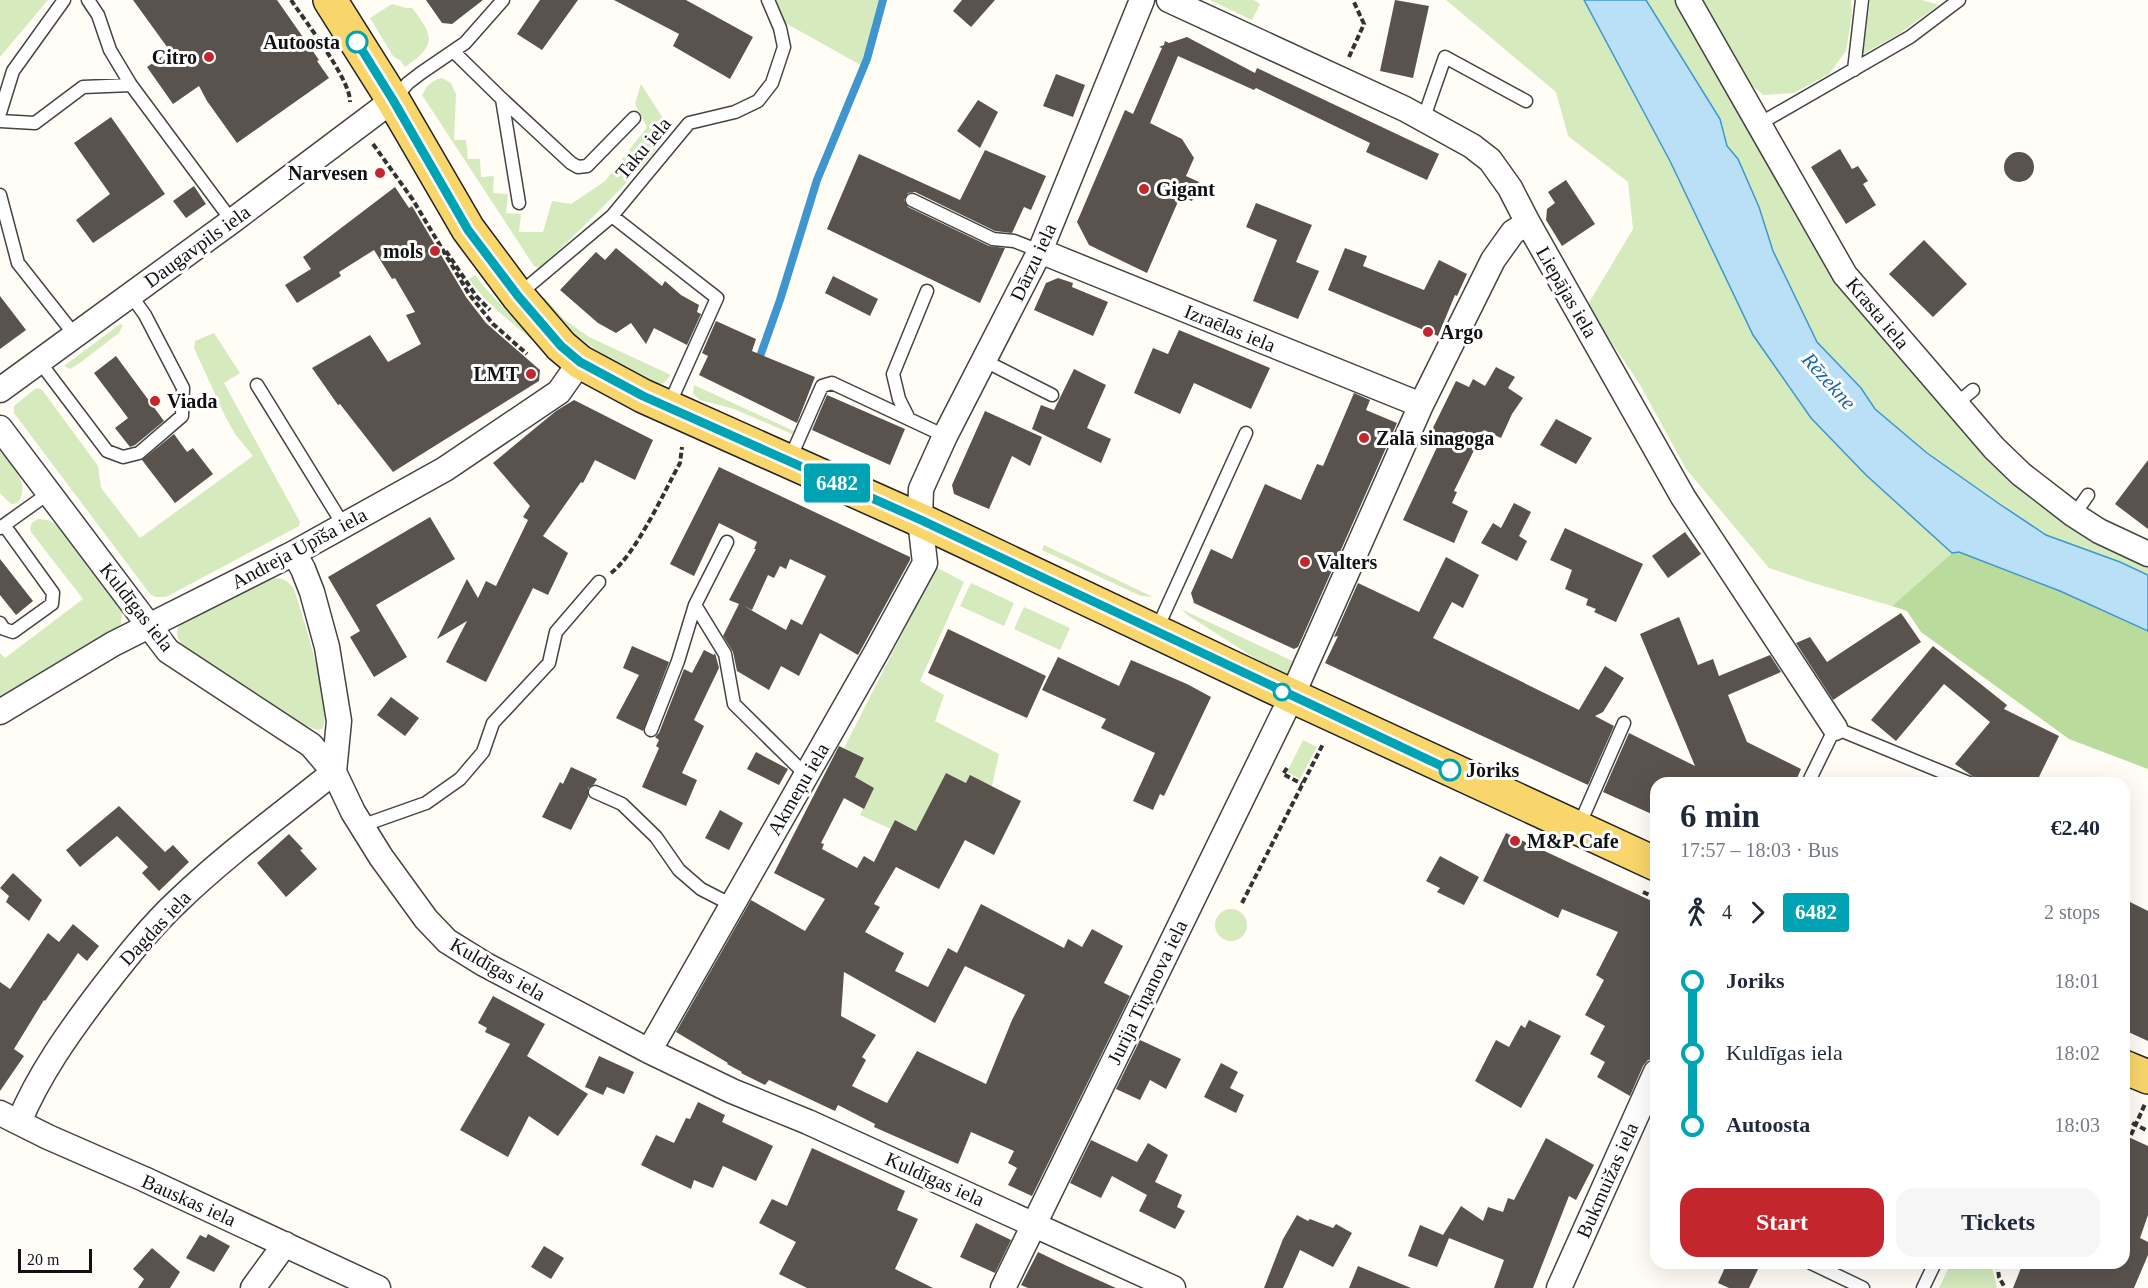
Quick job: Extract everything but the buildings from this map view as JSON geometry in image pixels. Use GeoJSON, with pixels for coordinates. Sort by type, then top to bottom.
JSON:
{"type":"FeatureCollection","features":[{"type":"Feature","properties":{"kind":"main road"},"geometry":{"type":"LineString","coordinates":[[330,0],[393,100],[468,230],[518,296],[561,346],[580,362],[643,396],[921,520],[1292,696],[1650,861]]}},
{"type":"Feature","properties":{"kind":"main road"},"geometry":{"type":"LineString","coordinates":[[2130,1070],[2148,1077]]}},
{"type":"Feature","properties":{"kind":"street","name":"Dārzu iela"},"geometry":{"type":"LineString","coordinates":[[921,520],[921,489],[945,436],[1040,252],[1142,0]]}},
{"type":"Feature","properties":{"kind":"street","name":"Liepājas iela"},"geometry":{"type":"LineString","coordinates":[[1168,0],[1405,109],[1472,146],[1490,160],[1510,188],[1683,496],[1834,728]]}},
{"type":"Feature","properties":{"kind":"street","name":"Krasta iela"},"geometry":{"type":"LineString","coordinates":[[1688,0],[1845,275],[1964,397],[1994,448],[2021,474],[2074,515],[2099,531],[2148,554]]}},
{"type":"Feature","properties":{"kind":"street","name":"Daugavpils iela"},"geometry":{"type":"LineString","coordinates":[[0,390],[393,100]]}},
{"type":"Feature","properties":{"kind":"street","name":"Jurija Tiņanova iela"},"geometry":{"type":"LineString","coordinates":[[1003,1288],[1292,696],[1421,405],[1493,260],[1513,232],[1528,223]]}},
{"type":"Feature","properties":{"kind":"street","name":"Izraēlas iela"},"geometry":{"type":"LineString","coordinates":[[1040,252],[1421,405]]}},
{"type":"Feature","properties":{"kind":"street","name":"Andreja Upīša iela"},"geometry":{"type":"LineString","coordinates":[[0,712],[149,625],[294,553],[445,469],[559,392],[580,362]]}},
{"type":"Feature","properties":{"kind":"street","name":"Kuldīgas iela"},"geometry":{"type":"LineString","coordinates":[[0,429],[168,651],[310,745],[334,772],[361,826],[426,919],[447,941],[484,964],[649,1052],[1173,1288]]}},
{"type":"Feature","properties":{"kind":"street","name":"Akmeņu iela"},"geometry":{"type":"LineString","coordinates":[[649,1052],[924,563],[921,520]]}},
{"type":"Feature","properties":{"kind":"street"},"geometry":{"type":"LineString","coordinates":[[294,553],[312,592],[327,647],[339,721],[334,772]]}},
{"type":"Feature","properties":{"kind":"street","name":"Dagdas iela"},"geometry":{"type":"LineString","coordinates":[[9,1118],[30,1095],[46,1067],[84,1012],[147,934],[178,901],[334,772]]}},
{"type":"Feature","properties":{"kind":"street","name":"Bukmuižas iela"},"geometry":{"type":"LineString","coordinates":[[1559,1288],[1650,1085]]}},
{"type":"Feature","properties":{"kind":"street","name":"Bauskas iela"},"geometry":{"type":"LineString","coordinates":[[9,1118],[378,1288]]}},
{"type":"Feature","properties":{"kind":"street"},"geometry":{"type":"LineString","coordinates":[[253,1288],[285,1244]]}},
{"type":"Feature","properties":{"kind":"lane"},"geometry":{"type":"LineString","coordinates":[[0,113],[13,70],[64,0]]}},
{"type":"Feature","properties":{"kind":"lane"},"geometry":{"type":"LineString","coordinates":[[88,0],[98,15],[110,50],[131,86],[232,221]]}},
{"type":"Feature","properties":{"kind":"lane"},"geometry":{"type":"LineString","coordinates":[[393,100],[408,83],[465,43],[503,0]]}},
{"type":"Feature","properties":{"kind":"lane","name":"Taku iela"},"geometry":{"type":"LineString","coordinates":[[518,296],[612,216],[689,123],[735,112],[758,101],[772,83],[784,47],[780,28],[768,0]]}},
{"type":"Feature","properties":{"kind":"lane"},"geometry":{"type":"LineString","coordinates":[[1854,70],[1862,0]]}},
{"type":"Feature","properties":{"kind":"lane"},"geometry":{"type":"LineString","coordinates":[[1759,124],[1910,36],[1959,0]]}},
{"type":"Feature","properties":{"kind":"lane"},"geometry":{"type":"LineString","coordinates":[[453,51],[571,163],[578,166],[587,166],[634,118]]}},
{"type":"Feature","properties":{"kind":"lane"},"geometry":{"type":"LineString","coordinates":[[1423,120],[1445,57],[1526,101]]}},
{"type":"Feature","properties":{"kind":"lane"},"geometry":{"type":"LineString","coordinates":[[0,121],[35,123],[83,87],[131,86]]}},
{"type":"Feature","properties":{"kind":"lane"},"geometry":{"type":"LineString","coordinates":[[502,99],[519,203]]}},
{"type":"Feature","properties":{"kind":"lane"},"geometry":{"type":"LineString","coordinates":[[0,195],[18,263],[75,334]]}},
{"type":"Feature","properties":{"kind":"lane"},"geometry":{"type":"LineString","coordinates":[[912,200],[993,239],[1014,241],[1040,252]]}},
{"type":"Feature","properties":{"kind":"lane"},"geometry":{"type":"LineString","coordinates":[[612,216],[717,298],[669,407]]}},
{"type":"Feature","properties":{"kind":"lane"},"geometry":{"type":"LineString","coordinates":[[909,419],[899,399],[893,374],[927,291]]}},
{"type":"Feature","properties":{"kind":"lane"},"geometry":{"type":"LineString","coordinates":[[39,361],[107,451],[123,457],[139,453],[182,416],[183,388],[145,315],[130,294]]}},
{"type":"Feature","properties":{"kind":"lane"},"geometry":{"type":"LineString","coordinates":[[985,361],[1052,395]]}},
{"type":"Feature","properties":{"kind":"lane"},"geometry":{"type":"LineString","coordinates":[[789,461],[822,386],[832,382],[945,436]]}},
{"type":"Feature","properties":{"kind":"lane"},"geometry":{"type":"LineString","coordinates":[[257,385],[344,526]]}},
{"type":"Feature","properties":{"kind":"lane"},"geometry":{"type":"LineString","coordinates":[[1156,632],[1246,433]]}},
{"type":"Feature","properties":{"kind":"lane"},"geometry":{"type":"LineString","coordinates":[[0,623],[4,629],[13,632],[52,604],[53,593],[2,527],[49,493]]}},
{"type":"Feature","properties":{"kind":"lane"},"geometry":{"type":"LineString","coordinates":[[2074,515],[2088,495]]}},
{"type":"Feature","properties":{"kind":"lane"},"geometry":{"type":"LineString","coordinates":[[651,730],[678,661],[694,604],[727,542]]}},
{"type":"Feature","properties":{"kind":"lane"},"geometry":{"type":"LineString","coordinates":[[361,826],[426,803],[460,779],[483,752],[493,723],[549,663],[556,632],[599,582]]}},
{"type":"Feature","properties":{"kind":"lane"},"geometry":{"type":"LineString","coordinates":[[694,604],[725,654],[734,704],[806,775]]}},
{"type":"Feature","properties":{"kind":"lane"},"geometry":{"type":"LineString","coordinates":[[1578,829],[1624,723]]}},
{"type":"Feature","properties":{"kind":"lane"},"geometry":{"type":"LineString","coordinates":[[1811,777],[1834,728],[1954,777]]}},
{"type":"Feature","properties":{"kind":"lane"},"geometry":{"type":"LineString","coordinates":[[595,792],[622,804],[656,837],[679,870],[701,889],[732,905]]}},
{"type":"Feature","properties":{"kind":"lane"},"geometry":{"type":"LineString","coordinates":[[1823,1269],[1863,1288]]}},
{"type":"Feature","properties":{"kind":"lane"},"geometry":{"type":"LineString","coordinates":[[1923,1288],[1932,1269]]}},
{"type":"Feature","properties":{"kind":"path"},"geometry":{"type":"LineString","coordinates":[[1340,79],[1364,24],[1353,0]]}},
{"type":"Feature","properties":{"kind":"path"},"geometry":{"type":"LineString","coordinates":[[599,582],[619,567],[630,553],[680,463],[682,447]]}},
{"type":"Feature","properties":{"kind":"path"},"geometry":{"type":"LineString","coordinates":[[1242,903],[1323,744]]}},
{"type":"Feature","properties":{"kind":"path"},"geometry":{"type":"LineString","coordinates":[[1287,766],[1283,774],[1302,784]]}},
{"type":"Feature","properties":{"kind":"path"},"geometry":{"type":"LineString","coordinates":[[2131,1135],[2147,1098]]}},
{"type":"Feature","properties":{"kind":"path"},"geometry":{"type":"LineString","coordinates":[[2130,1122],[2148,1131]]}},
{"type":"Feature","properties":{"kind":"path"},"geometry":{"type":"LineString","coordinates":[[1997,1269],[1998,1277],[2005,1288]]}},
{"type":"Feature","properties":{"kind":"green space"},"geometry":{"type":"Polygon","coordinates":[[[0,0],[48,0],[0,57],[0,0]]]}},
{"type":"Feature","properties":{"kind":"green space"},"geometry":{"type":"Polygon","coordinates":[[[772,0],[883,0],[864,67],[782,21],[772,0]]]}},
{"type":"Feature","properties":{"kind":"green space"},"geometry":{"type":"Polygon","coordinates":[[[1210,0],[1254,0],[1260,4],[1252,20],[1210,0]]]}},
{"type":"Feature","properties":{"kind":"green space"},"geometry":{"type":"Polygon","coordinates":[[[1446,0],[1584,0],[1670,161],[1753,335],[1811,418],[1866,475],[1952,553],[1892,606],[1769,568],[1686,469],[1639,383],[1587,306],[1633,229],[1628,182],[1568,136],[1556,92],[1446,0]]]}},
{"type":"Feature","properties":{"kind":"green space"},"geometry":{"type":"Polygon","coordinates":[[[1646,0],[1676,0],[1743,122],[1839,283],[1924,382],[2148,562],[2148,575],[2120,562],[2046,535],[1927,453],[1875,409],[1861,388],[1817,342],[1773,251],[1759,207],[1738,159],[1727,146],[1720,119],[1646,0]]]}},
{"type":"Feature","properties":{"kind":"green space"},"geometry":{"type":"Polygon","coordinates":[[[1701,0],[1851,0],[1852,15],[1846,51],[1829,74],[1794,93],[1763,95],[1748,82],[1701,0]]]}},
{"type":"Feature","properties":{"kind":"green space"},"geometry":{"type":"Polygon","coordinates":[[[1870,0],[1922,0],[1939,5],[1899,34],[1863,54],[1870,0]]]}},
{"type":"Feature","properties":{"kind":"green space"},"geometry":{"type":"Polygon","coordinates":[[[392,4],[412,8],[428,33],[429,40],[423,52],[405,67],[393,56],[370,18],[392,4]]]}},
{"type":"Feature","properties":{"kind":"green space"},"geometry":{"type":"Polygon","coordinates":[[[442,78],[451,83],[456,94],[454,140],[466,140],[468,159],[480,159],[481,177],[494,176],[493,193],[508,194],[506,213],[521,214],[519,232],[543,232],[552,201],[571,204],[605,181],[647,127],[635,104],[641,84],[661,115],[667,130],[655,151],[639,169],[584,226],[539,268],[534,266],[422,95],[430,84],[442,78]]]}},
{"type":"Feature","properties":{"kind":"green space"},"geometry":{"type":"Polygon","coordinates":[[[475,275],[537,344],[484,297],[469,279],[475,275]]]}},
{"type":"Feature","properties":{"kind":"green space"},"geometry":{"type":"Polygon","coordinates":[[[544,297],[565,320],[589,337],[671,375],[664,383],[658,385],[610,359],[568,328],[543,301],[544,297]]]}},
{"type":"Feature","properties":{"kind":"green space"},"geometry":{"type":"Polygon","coordinates":[[[120,324],[123,325],[119,333],[77,365],[70,369],[64,366],[120,324]]]}},
{"type":"Feature","properties":{"kind":"green space"},"geometry":{"type":"Polygon","coordinates":[[[214,333],[240,373],[224,383],[300,522],[299,526],[166,597],[155,597],[150,594],[14,413],[14,406],[35,389],[39,388],[43,391],[98,466],[101,488],[140,538],[253,456],[235,434],[225,416],[194,348],[195,341],[214,333]]]}},
{"type":"Feature","properties":{"kind":"green space"},"geometry":{"type":"Polygon","coordinates":[[[694,385],[794,431],[792,434],[734,409],[700,400],[693,394],[694,385]]]}},
{"type":"Feature","properties":{"kind":"green space"},"geometry":{"type":"Polygon","coordinates":[[[0,451],[17,472],[22,484],[23,491],[16,503],[11,504],[0,493],[0,451]]]}},
{"type":"Feature","properties":{"kind":"green space"},"geometry":{"type":"Polygon","coordinates":[[[38,519],[52,522],[64,532],[123,609],[121,624],[117,631],[0,700],[0,653],[5,658],[83,599],[31,532],[30,527],[38,519]]]}},
{"type":"Feature","properties":{"kind":"green space"},"geometry":{"type":"Polygon","coordinates":[[[1044,545],[1153,597],[1141,596],[1042,550],[1044,545]]]}},
{"type":"Feature","properties":{"kind":"green space"},"geometry":{"type":"Polygon","coordinates":[[[1959,552],[2060,591],[2148,631],[2148,769],[2069,739],[1921,632],[1907,611],[1892,606],[1952,553],[1959,552]]]}},
{"type":"Feature","properties":{"kind":"green space"},"geometry":{"type":"Polygon","coordinates":[[[936,567],[964,582],[920,681],[944,695],[935,721],[999,754],[992,786],[970,776],[966,783],[946,773],[917,831],[895,820],[891,829],[860,815],[874,788],[855,777],[864,758],[844,748],[936,567]]]}},
{"type":"Feature","properties":{"kind":"green space"},"geometry":{"type":"Polygon","coordinates":[[[274,578],[286,580],[294,589],[310,639],[324,702],[325,718],[322,729],[317,730],[300,723],[233,683],[197,658],[184,647],[178,638],[177,632],[182,622],[274,578]]]}},
{"type":"Feature","properties":{"kind":"green space"},"geometry":{"type":"Polygon","coordinates":[[[971,583],[1014,603],[1004,626],[960,606],[971,583]]]}},
{"type":"Feature","properties":{"kind":"green space"},"geometry":{"type":"Polygon","coordinates":[[[1024,607],[1070,628],[1060,650],[1014,629],[1024,607]]]}},
{"type":"Feature","properties":{"kind":"green space"},"geometry":{"type":"Polygon","coordinates":[[[1181,609],[1299,664],[1292,672],[1281,675],[1181,609]]]}},
{"type":"Feature","properties":{"kind":"green space"},"geometry":{"type":"Polygon","coordinates":[[[1303,740],[1317,747],[1300,779],[1287,772],[1303,740]]]}},
{"type":"Feature","properties":{"kind":"green space"},"geometry":{"type":"Polygon","coordinates":[[[1231,909],[1243,913],[1247,925],[1243,937],[1231,941],[1219,937],[1215,925],[1219,913],[1231,909]]]}},
{"type":"Feature","properties":{"kind":"green space"},"geometry":{"type":"Polygon","coordinates":[[[1948,1269],[1992,1269],[1997,1288],[1939,1288],[1948,1269]]]}},
{"type":"Feature","properties":{"kind":"water","name":"Rēzekne"},"geometry":{"type":"Polygon","coordinates":[[[1584,0],[1646,0],[1720,119],[1727,146],[1738,159],[1759,207],[1773,251],[1817,342],[1861,388],[1875,409],[1927,453],[2046,535],[2120,562],[2148,575],[2148,631],[2060,591],[1959,552],[1952,553],[1866,475],[1811,418],[1753,335],[1670,161],[1584,0]]]}},
{"type":"Feature","properties":{"kind":"waterway"},"geometry":{"type":"LineString","coordinates":[[758,362],[780,300],[817,180],[867,59],[883,0]]}},
{"type":"Feature","properties":{"kind":"bus line","name":"6482"},"geometry":{"type":"LineString","coordinates":[[357,42],[468,230],[518,296],[561,346],[580,362],[643,396],[921,520],[1450,770]]}},
{"type":"Feature","properties":{"kind":"place","name":"Autoosta"},"geometry":{"type":"Point","coordinates":[357,42]}},
{"type":"Feature","properties":{"kind":"place","name":"Citro"},"geometry":{"type":"Point","coordinates":[209,57]}},
{"type":"Feature","properties":{"kind":"place","name":"Narvesen"},"geometry":{"type":"Point","coordinates":[380,173]}},
{"type":"Feature","properties":{"kind":"place","name":"Gigant"},"geometry":{"type":"Point","coordinates":[1144,189]}},
{"type":"Feature","properties":{"kind":"place","name":"mols"},"geometry":{"type":"Point","coordinates":[435,251]}},
{"type":"Feature","properties":{"kind":"place","name":"Argo"},"geometry":{"type":"Point","coordinates":[1428,332]}},
{"type":"Feature","properties":{"kind":"place","name":"LMT"},"geometry":{"type":"Point","coordinates":[531,374]}},
{"type":"Feature","properties":{"kind":"place","name":"Viada"},"geometry":{"type":"Point","coordinates":[155,401]}},
{"type":"Feature","properties":{"kind":"place","name":"Zalā sinagoga"},"geometry":{"type":"Point","coordinates":[1364,438]}},
{"type":"Feature","properties":{"kind":"place","name":"Valters"},"geometry":{"type":"Point","coordinates":[1305,562]}},
{"type":"Feature","properties":{"kind":"place","name":"Joriks"},"geometry":{"type":"Point","coordinates":[1450,770]}},
{"type":"Feature","properties":{"kind":"place","name":"M&P Cafe"},"geometry":{"type":"Point","coordinates":[1515,841]}}]}
